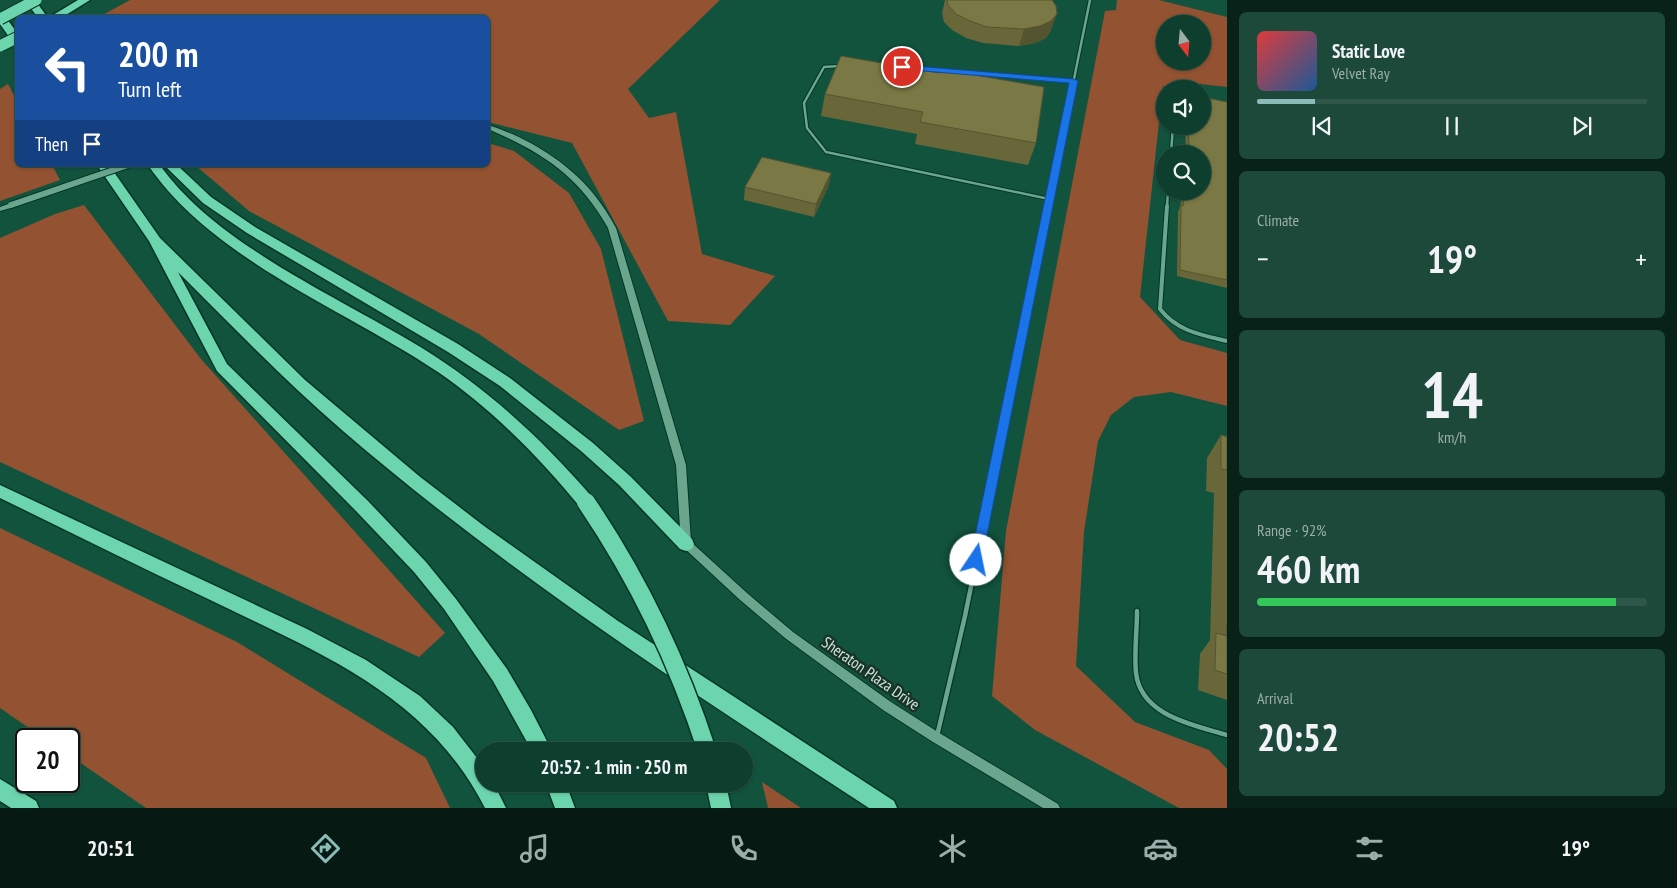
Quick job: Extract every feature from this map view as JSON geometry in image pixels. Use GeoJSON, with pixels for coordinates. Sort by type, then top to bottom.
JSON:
{"type":"FeatureCollection","features":[{"type":"Feature","properties":{"kind":"highway"},"geometry":{"type":"LineString","coordinates":[[30,0],[41,15]]}},
{"type":"Feature","properties":{"kind":"highway"},"geometry":{"type":"LineString","coordinates":[[15,38],[0,18],[36,0]]}},
{"type":"Feature","properties":{"kind":"highway"},"geometry":{"type":"LineString","coordinates":[[58,15],[85,0]]}},
{"type":"Feature","properties":{"kind":"highway"},"geometry":{"type":"LineString","coordinates":[[0,46],[15,38]]}},
{"type":"Feature","properties":{"kind":"highway"},"geometry":{"type":"LineString","coordinates":[[103,167],[155,241],[222,367],[362,506],[420,568],[450,604],[500,675],[537,742]]}},
{"type":"Feature","properties":{"kind":"highway"},"geometry":{"type":"LineString","coordinates":[[155,167],[192,206],[225,235],[252,254],[429,360],[471,389],[529,438],[586,502],[621,553],[653,611],[682,677],[704,742]]}},
{"type":"Feature","properties":{"kind":"highway"},"geometry":{"type":"LineString","coordinates":[[172,167],[207,200],[250,230],[453,348],[505,382],[587,447],[625,481],[686,544]]}},
{"type":"Feature","properties":{"kind":"highway"},"geometry":{"type":"LineString","coordinates":[[155,241],[289,375],[350,429],[422,487],[595,614],[887,808]]}},
{"type":"Feature","properties":{"kind":"highway"},"geometry":{"type":"LineString","coordinates":[[0,491],[321,646],[385,683],[413,702],[438,725],[478,776],[496,808]]}},
{"type":"Feature","properties":{"kind":"highway"},"geometry":{"type":"LineString","coordinates":[[0,789],[29,808]]}},
{"type":"Feature","properties":{"kind":"highway"},"geometry":{"type":"LineString","coordinates":[[559,792],[565,808]]}},
{"type":"Feature","properties":{"kind":"highway"},"geometry":{"type":"LineString","coordinates":[[718,792],[721,808]]}},
{"type":"Feature","properties":{"kind":"street"},"geometry":{"type":"LineString","coordinates":[[490,129],[523,141],[570,173],[594,198],[608,220],[625,268],[681,465],[686,544]]}},
{"type":"Feature","properties":{"kind":"street"},"geometry":{"type":"LineString","coordinates":[[0,209],[122,167]]}},
{"type":"Feature","properties":{"kind":"street","name":"Sheraton Plaza Drive"},"geometry":{"type":"LineString","coordinates":[[686,544],[789,635],[887,706],[1054,808]]}},
{"type":"Feature","properties":{"kind":"lane"},"geometry":{"type":"LineString","coordinates":[[937,738],[967,607],[1090,0]]}},
{"type":"Feature","properties":{"kind":"lane"},"geometry":{"type":"LineString","coordinates":[[844,66],[824,67],[804,103],[807,128],[826,152],[1049,199]]}},
{"type":"Feature","properties":{"kind":"lane"},"geometry":{"type":"LineString","coordinates":[[900,67],[1074,81]]}},
{"type":"Feature","properties":{"kind":"lane"},"geometry":{"type":"LineString","coordinates":[[1167,200],[1160,309],[1172,323],[1182,329],[1227,341]]}},
{"type":"Feature","properties":{"kind":"lane"},"geometry":{"type":"LineString","coordinates":[[1138,610],[1136,674],[1142,693],[1149,703],[1161,711],[1227,735]]}},
{"type":"Feature","properties":{"kind":"shaded area"},"geometry":{"type":"Polygon","coordinates":[[[130,0],[720,0],[628,89],[649,118],[676,112],[702,254],[775,276],[730,325],[668,321],[572,143],[490,122],[490,15],[103,15],[130,0]]]}},
{"type":"Feature","properties":{"kind":"shaded area"},"geometry":{"type":"Polygon","coordinates":[[[1117,0],[1159,0],[1227,17],[1227,87],[1211,85],[1211,80],[1156,80],[1156,135],[1158,135],[1140,297],[1180,340],[1227,353],[1227,406],[1171,392],[1134,397],[1111,415],[1098,441],[1084,532],[1076,666],[1135,722],[1209,750],[1227,769],[1227,808],[1179,808],[1035,730],[992,696],[1006,531],[1105,11],[1116,10],[1117,0]]]}},
{"type":"Feature","properties":{"kind":"shaded area"},"geometry":{"type":"Polygon","coordinates":[[[8,84],[15,97],[15,167],[53,167],[60,180],[0,201],[0,89],[8,84]]]}},
{"type":"Feature","properties":{"kind":"shaded area"},"geometry":{"type":"Polygon","coordinates":[[[490,144],[514,151],[569,193],[601,249],[644,421],[619,430],[479,334],[249,211],[197,167],[490,167],[490,144]]]}},
{"type":"Feature","properties":{"kind":"shaded area"},"geometry":{"type":"Polygon","coordinates":[[[84,205],[201,359],[445,633],[419,657],[0,462],[0,238],[55,214],[84,205]]]}},
{"type":"Feature","properties":{"kind":"shaded area"},"geometry":{"type":"Polygon","coordinates":[[[0,528],[237,642],[426,758],[450,808],[146,808],[80,763],[80,728],[29,728],[0,708],[0,528]]]}},
{"type":"Feature","properties":{"kind":"shaded area"},"geometry":{"type":"Polygon","coordinates":[[[762,782],[801,808],[768,808],[762,782]]]}},
{"type":"Feature","properties":{"kind":"building"},"geometry":{"type":"Polygon","coordinates":[[[947,0],[1052,0],[1056,6],[1057,14],[1051,21],[1040,26],[1024,29],[987,27],[956,14],[948,5],[947,0]]]}},
{"type":"Feature","properties":{"kind":"building"},"geometry":{"type":"Polygon","coordinates":[[[841,56],[939,73],[940,69],[1044,87],[1036,143],[920,122],[923,112],[825,94],[841,56]]]}},
{"type":"Feature","properties":{"kind":"building"},"geometry":{"type":"Polygon","coordinates":[[[1211,99],[1227,102],[1227,280],[1180,270],[1181,205],[1183,206],[1183,200],[1211,200],[1211,145],[1189,145],[1188,135],[1211,135],[1211,99]]]}},
{"type":"Feature","properties":{"kind":"building"},"geometry":{"type":"Polygon","coordinates":[[[762,157],[831,173],[816,204],[745,187],[762,157]]]}},
{"type":"Feature","properties":{"kind":"building"},"geometry":{"type":"Polygon","coordinates":[[[1221,435],[1227,437],[1227,470],[1221,469],[1221,435]]]}},
{"type":"Feature","properties":{"kind":"building"},"geometry":{"type":"Polygon","coordinates":[[[1216,633],[1227,636],[1227,674],[1215,670],[1216,633]]]}},
{"type":"Feature","properties":{"kind":"route"},"geometry":{"type":"LineString","coordinates":[[902,67],[1074,81],[976,560]]}}]}
